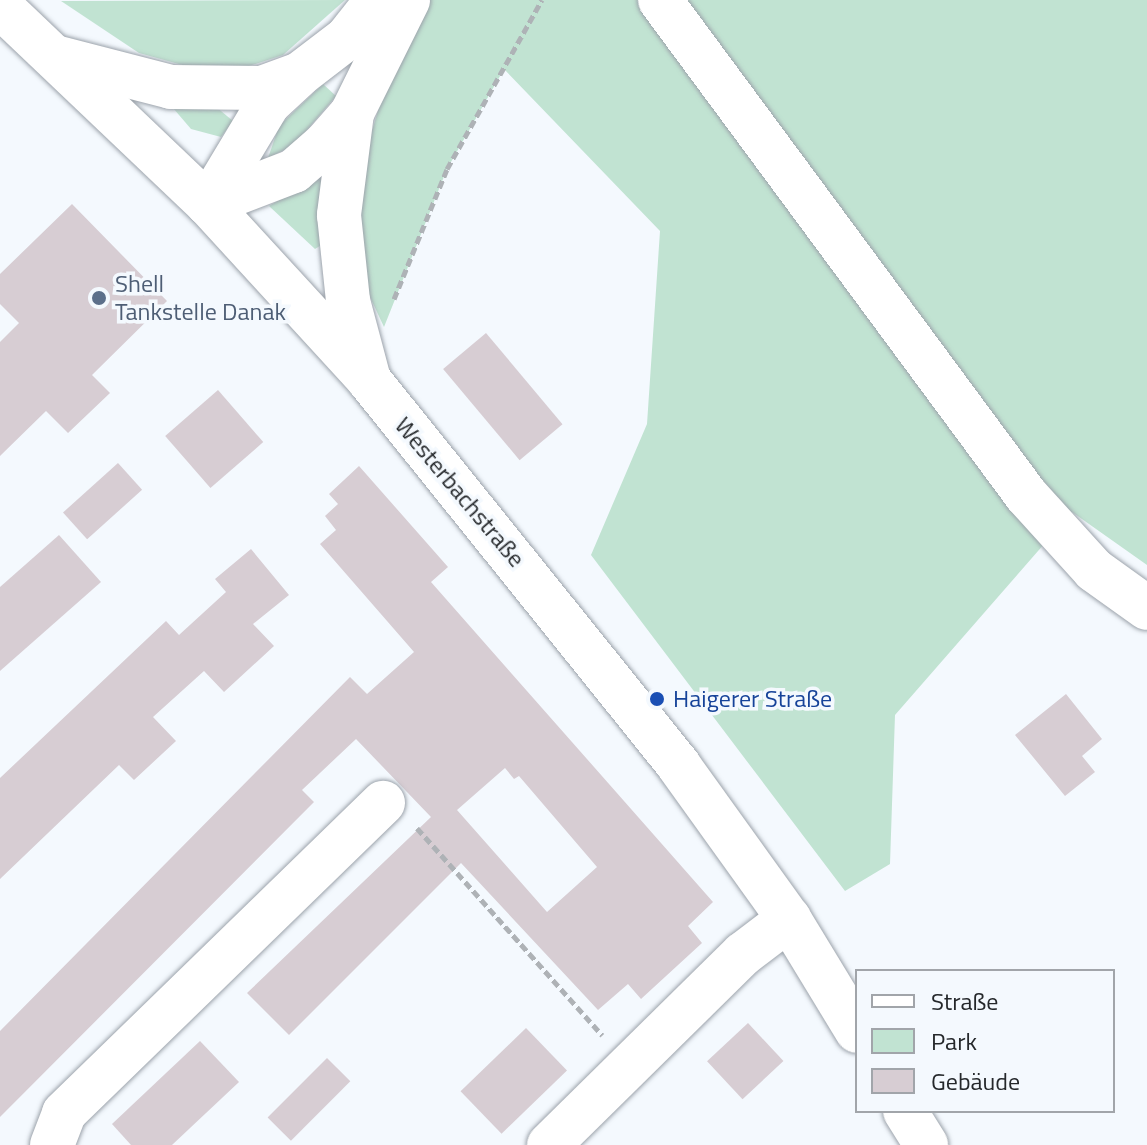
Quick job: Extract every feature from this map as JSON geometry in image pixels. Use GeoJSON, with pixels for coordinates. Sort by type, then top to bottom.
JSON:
{"type":"FeatureCollection","features":[{"type":"Feature","properties":{"kind":"main road"},"geometry":{"type":"LineString","coordinates":[[208,204],[268,104],[300,74],[347,38],[377,0]]}},
{"type":"Feature","properties":{"kind":"main road"},"geometry":{"type":"LineString","coordinates":[[208,204],[294,171],[352,113],[408,0]]}},
{"type":"Feature","properties":{"kind":"main road"},"geometry":{"type":"LineString","coordinates":[[660,0],[718,86],[1026,495],[1094,570],[1147,608]]}},
{"type":"Feature","properties":{"kind":"main road","name":"Westerbachstraße"},"geometry":{"type":"LineString","coordinates":[[0,6],[208,204],[369,380],[671,755],[789,919],[855,1028]]}},
{"type":"Feature","properties":{"kind":"main road"},"geometry":{"type":"LineString","coordinates":[[55,57],[171,87],[262,88],[300,74]]}},
{"type":"Feature","properties":{"kind":"main road"},"geometry":{"type":"LineString","coordinates":[[352,113],[339,215],[348,301],[369,380]]}},
{"type":"Feature","properties":{"kind":"main road"},"geometry":{"type":"LineString","coordinates":[[52,1145],[64,1113],[383,803]]}},
{"type":"Feature","properties":{"kind":"main road"},"geometry":{"type":"LineString","coordinates":[[549,1145],[743,954],[789,919]]}},
{"type":"Feature","properties":{"kind":"main road"},"geometry":{"type":"LineString","coordinates":[[906,1113],[926,1145]]}},
{"type":"Feature","properties":{"kind":"path"},"geometry":{"type":"LineString","coordinates":[[389,314],[447,169],[542,0]]}},
{"type":"Feature","properties":{"kind":"path"},"geometry":{"type":"LineString","coordinates":[[383,803],[414,825],[630,1066]]}},
{"type":"Feature","properties":{"kind":"green space"},"geometry":{"type":"Polygon","coordinates":[[[345,0],[283,55],[249,66],[186,66],[139,53],[61,1],[345,0]]]}},
{"type":"Feature","properties":{"kind":"green space"},"geometry":{"type":"Polygon","coordinates":[[[430,0],[1147,0],[1147,565],[1072,512],[895,715],[890,864],[845,891],[591,555],[647,424],[660,231],[504,69],[447,169],[384,327],[364,284],[358,190],[380,104],[430,0]]]}},
{"type":"Feature","properties":{"kind":"green space"},"geometry":{"type":"Polygon","coordinates":[[[323,84],[336,96],[294,145],[268,158],[279,126],[323,84]]]}},
{"type":"Feature","properties":{"kind":"green space"},"geometry":{"type":"Polygon","coordinates":[[[215,106],[233,121],[221,137],[191,129],[173,108],[215,106]]]}},
{"type":"Feature","properties":{"kind":"green space"},"geometry":{"type":"Polygon","coordinates":[[[319,176],[325,180],[323,244],[315,249],[269,206],[319,176]]]}},
{"type":"Feature","properties":{"kind":"building"},"geometry":{"type":"Polygon","coordinates":[[[72,204],[167,301],[92,375],[110,393],[68,433],[46,411],[0,456],[0,342],[19,323],[0,304],[0,274],[72,204]]]}},
{"type":"Feature","properties":{"kind":"building"},"geometry":{"type":"Polygon","coordinates":[[[486,333],[562,424],[520,460],[443,369],[486,333]]]}},
{"type":"Feature","properties":{"kind":"building"},"geometry":{"type":"Polygon","coordinates":[[[218,390],[263,442],[210,488],[165,436],[218,390]]]}},
{"type":"Feature","properties":{"kind":"building"},"geometry":{"type":"Polygon","coordinates":[[[118,463],[142,490],[87,539],[63,513],[118,463]]]}},
{"type":"Feature","properties":{"kind":"building"},"geometry":{"type":"Polygon","coordinates":[[[359,466],[448,567],[431,582],[713,902],[688,926],[702,943],[641,999],[628,984],[598,1010],[461,863],[289,1035],[247,993],[431,817],[356,739],[302,790],[314,802],[0,1117],[0,1031],[350,677],[367,694],[414,652],[320,544],[336,530],[325,516],[338,504],[329,494],[359,466]],[[505,768],[457,810],[547,912],[597,867],[519,776],[514,779],[505,768]]]}},
{"type":"Feature","properties":{"kind":"building"},"geometry":{"type":"Polygon","coordinates":[[[59,535],[101,582],[0,671],[0,587],[59,535]]]}},
{"type":"Feature","properties":{"kind":"building"},"geometry":{"type":"Polygon","coordinates":[[[251,549],[289,595],[253,624],[274,646],[224,692],[204,671],[153,717],[176,741],[134,780],[119,765],[0,879],[0,778],[166,621],[179,635],[226,592],[215,579],[251,549]]]}},
{"type":"Feature","properties":{"kind":"building"},"geometry":{"type":"Polygon","coordinates":[[[1066,694],[1102,739],[1082,756],[1095,772],[1065,796],[1015,735],[1066,694]]]}},
{"type":"Feature","properties":{"kind":"building"},"geometry":{"type":"Polygon","coordinates":[[[748,1023],[783,1061],[743,1099],[707,1061],[748,1023]]]}},
{"type":"Feature","properties":{"kind":"building"},"geometry":{"type":"Polygon","coordinates":[[[526,1028],[567,1070],[502,1134],[461,1091],[526,1028]]]}},
{"type":"Feature","properties":{"kind":"building"},"geometry":{"type":"Polygon","coordinates":[[[200,1041],[239,1082],[172,1145],[131,1145],[112,1124],[200,1041]]]}},
{"type":"Feature","properties":{"kind":"building"},"geometry":{"type":"Polygon","coordinates":[[[327,1058],[350,1081],[291,1141],[268,1117],[327,1058]]]}},
{"type":"Feature","properties":{"kind":"place","name":"Shell Tankstelle Danak"},"geometry":{"type":"Point","coordinates":[99,298]}},
{"type":"Feature","properties":{"kind":"place","name":"Haigerer Straße"},"geometry":{"type":"Point","coordinates":[657,699]}}]}
